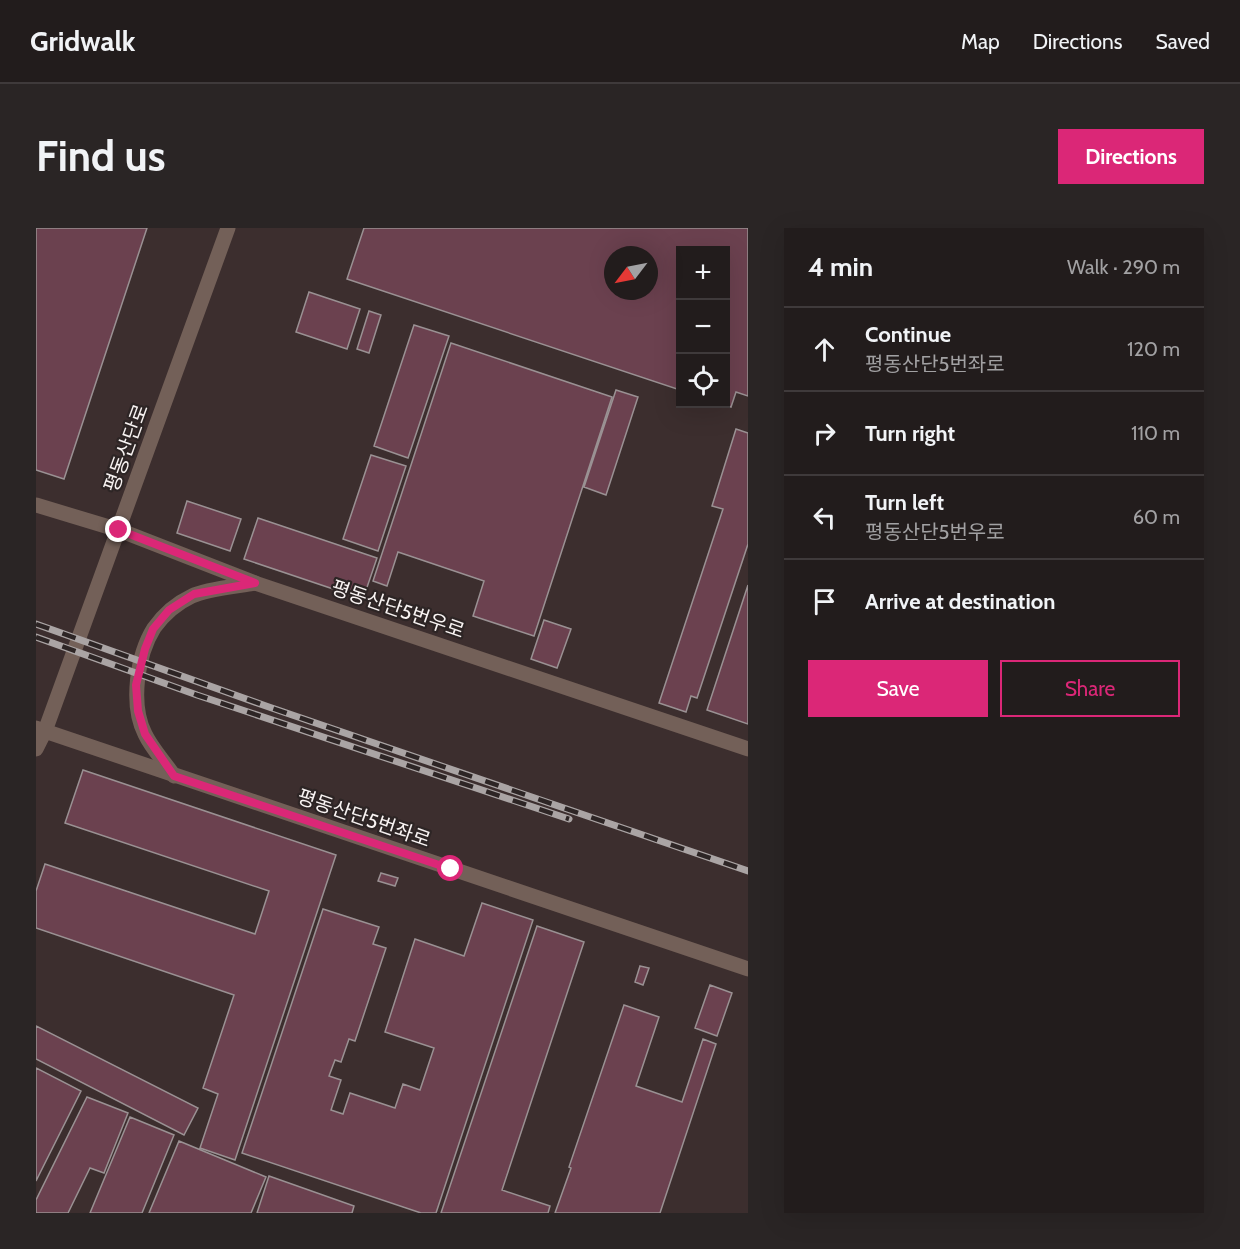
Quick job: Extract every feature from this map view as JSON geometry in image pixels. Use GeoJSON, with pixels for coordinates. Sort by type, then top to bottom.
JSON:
{"type":"FeatureCollection","features":[{"type":"Feature","properties":{"kind":"street","name":"평동산단로"},"geometry":{"type":"LineString","coordinates":[[36,749],[41,730],[119,530],[228,228]]}},
{"type":"Feature","properties":{"kind":"street","name":"평동산단5번우로"},"geometry":{"type":"LineString","coordinates":[[36,505],[119,530],[255,583],[748,749]]}},
{"type":"Feature","properties":{"kind":"street"},"geometry":{"type":"LineString","coordinates":[[174,776],[145,734],[138,711],[136,685],[145,649],[153,629],[169,610],[194,594],[255,583]]}},
{"type":"Feature","properties":{"kind":"street","name":"평동산단5번좌로"},"geometry":{"type":"LineString","coordinates":[[41,730],[748,969]]}},
{"type":"Feature","properties":{"kind":"shaded area"},"geometry":{"type":"Polygon","coordinates":[[[36,228],[748,228],[748,1213],[36,1213],[36,228]]]}},
{"type":"Feature","properties":{"kind":"building"},"geometry":{"type":"Polygon","coordinates":[[[36,228],[147,228],[64,479],[36,470],[36,228]]]}},
{"type":"Feature","properties":{"kind":"building"},"geometry":{"type":"Polygon","coordinates":[[[364,228],[748,228],[748,396],[736,392],[730,407],[730,246],[676,246],[676,389],[347,279],[364,228]]]}},
{"type":"Feature","properties":{"kind":"building"},"geometry":{"type":"Polygon","coordinates":[[[309,292],[360,309],[347,349],[296,332],[309,292]]]}},
{"type":"Feature","properties":{"kind":"building"},"geometry":{"type":"Polygon","coordinates":[[[369,311],[381,315],[369,353],[357,349],[369,311]]]}},
{"type":"Feature","properties":{"kind":"building"},"geometry":{"type":"Polygon","coordinates":[[[414,325],[449,336],[408,458],[374,446],[414,325]]]}},
{"type":"Feature","properties":{"kind":"building"},"geometry":{"type":"Polygon","coordinates":[[[451,343],[612,397],[534,636],[473,616],[484,581],[398,552],[387,586],[373,581],[451,343]]]}},
{"type":"Feature","properties":{"kind":"building"},"geometry":{"type":"Polygon","coordinates":[[[616,390],[638,397],[606,495],[584,487],[616,390]]]}},
{"type":"Feature","properties":{"kind":"building"},"geometry":{"type":"Polygon","coordinates":[[[736,429],[748,433],[748,544],[697,698],[691,696],[686,712],[659,703],[723,509],[712,506],[736,429]]]}},
{"type":"Feature","properties":{"kind":"building"},"geometry":{"type":"Polygon","coordinates":[[[371,455],[406,466],[378,551],[343,539],[371,455]]]}},
{"type":"Feature","properties":{"kind":"building"},"geometry":{"type":"Polygon","coordinates":[[[187,501],[241,519],[230,551],[177,533],[187,501]]]}},
{"type":"Feature","properties":{"kind":"building"},"geometry":{"type":"Polygon","coordinates":[[[258,518],[377,558],[363,599],[244,559],[258,518]]]}},
{"type":"Feature","properties":{"kind":"building"},"geometry":{"type":"Polygon","coordinates":[[[748,585],[748,724],[707,710],[748,585]]]}},
{"type":"Feature","properties":{"kind":"building"},"geometry":{"type":"Polygon","coordinates":[[[544,620],[571,629],[557,668],[531,659],[544,620]]]}},
{"type":"Feature","properties":{"kind":"building"},"geometry":{"type":"Polygon","coordinates":[[[83,770],[336,855],[235,1160],[200,1148],[218,1094],[203,1088],[234,995],[36,928],[36,891],[45,864],[255,934],[269,891],[65,823],[83,770]]]}},
{"type":"Feature","properties":{"kind":"building"},"geometry":{"type":"Polygon","coordinates":[[[381,873],[398,878],[395,886],[378,881],[381,873]]]}},
{"type":"Feature","properties":{"kind":"building"},"geometry":{"type":"Polygon","coordinates":[[[482,903],[533,920],[436,1213],[421,1213],[242,1153],[323,909],[379,927],[373,944],[386,948],[355,1041],[349,1039],[341,1062],[335,1060],[329,1076],[341,1080],[331,1110],[343,1114],[350,1093],[395,1108],[403,1084],[420,1090],[434,1048],[385,1032],[415,939],[464,956],[482,903]]]}},
{"type":"Feature","properties":{"kind":"building"},"geometry":{"type":"Polygon","coordinates":[[[537,926],[584,942],[502,1190],[550,1206],[548,1213],[441,1213],[537,926]]]}},
{"type":"Feature","properties":{"kind":"building"},"geometry":{"type":"Polygon","coordinates":[[[640,966],[649,968],[643,985],[635,982],[640,966]]]}},
{"type":"Feature","properties":{"kind":"building"},"geometry":{"type":"Polygon","coordinates":[[[710,985],[732,993],[717,1036],[695,1028],[710,985]]]}},
{"type":"Feature","properties":{"kind":"building"},"geometry":{"type":"Polygon","coordinates":[[[624,1005],[659,1017],[636,1086],[682,1102],[703,1039],[716,1044],[660,1213],[555,1213],[571,1168],[569,1167],[624,1005]]]}},
{"type":"Feature","properties":{"kind":"building"},"geometry":{"type":"Polygon","coordinates":[[[36,1026],[198,1108],[184,1135],[36,1059],[36,1026]]]}},
{"type":"Feature","properties":{"kind":"building"},"geometry":{"type":"Polygon","coordinates":[[[36,1068],[81,1091],[36,1181],[36,1068]]]}},
{"type":"Feature","properties":{"kind":"building"},"geometry":{"type":"Polygon","coordinates":[[[87,1097],[128,1113],[104,1173],[90,1168],[68,1213],[36,1213],[36,1200],[87,1097]]]}},
{"type":"Feature","properties":{"kind":"building"},"geometry":{"type":"Polygon","coordinates":[[[130,1117],[174,1135],[142,1213],[90,1213],[130,1117]]]}},
{"type":"Feature","properties":{"kind":"building"},"geometry":{"type":"Polygon","coordinates":[[[179,1141],[266,1177],[251,1213],[149,1213],[179,1141]]]}},
{"type":"Feature","properties":{"kind":"building"},"geometry":{"type":"Polygon","coordinates":[[[269,1176],[354,1206],[352,1213],[257,1213],[269,1176]]]}},
{"type":"Feature","properties":{"kind":"railway"},"geometry":{"type":"LineString","coordinates":[[36,624],[266,706],[748,871]]}},
{"type":"Feature","properties":{"kind":"railway"},"geometry":{"type":"LineString","coordinates":[[36,637],[197,695],[569,819]]}},
{"type":"Feature","properties":{"kind":"route"},"geometry":{"type":"LineString","coordinates":[[119,530],[255,583],[194,594],[169,610],[153,629],[145,649],[136,685],[138,711],[145,734],[174,776],[451,869]]}}]}
